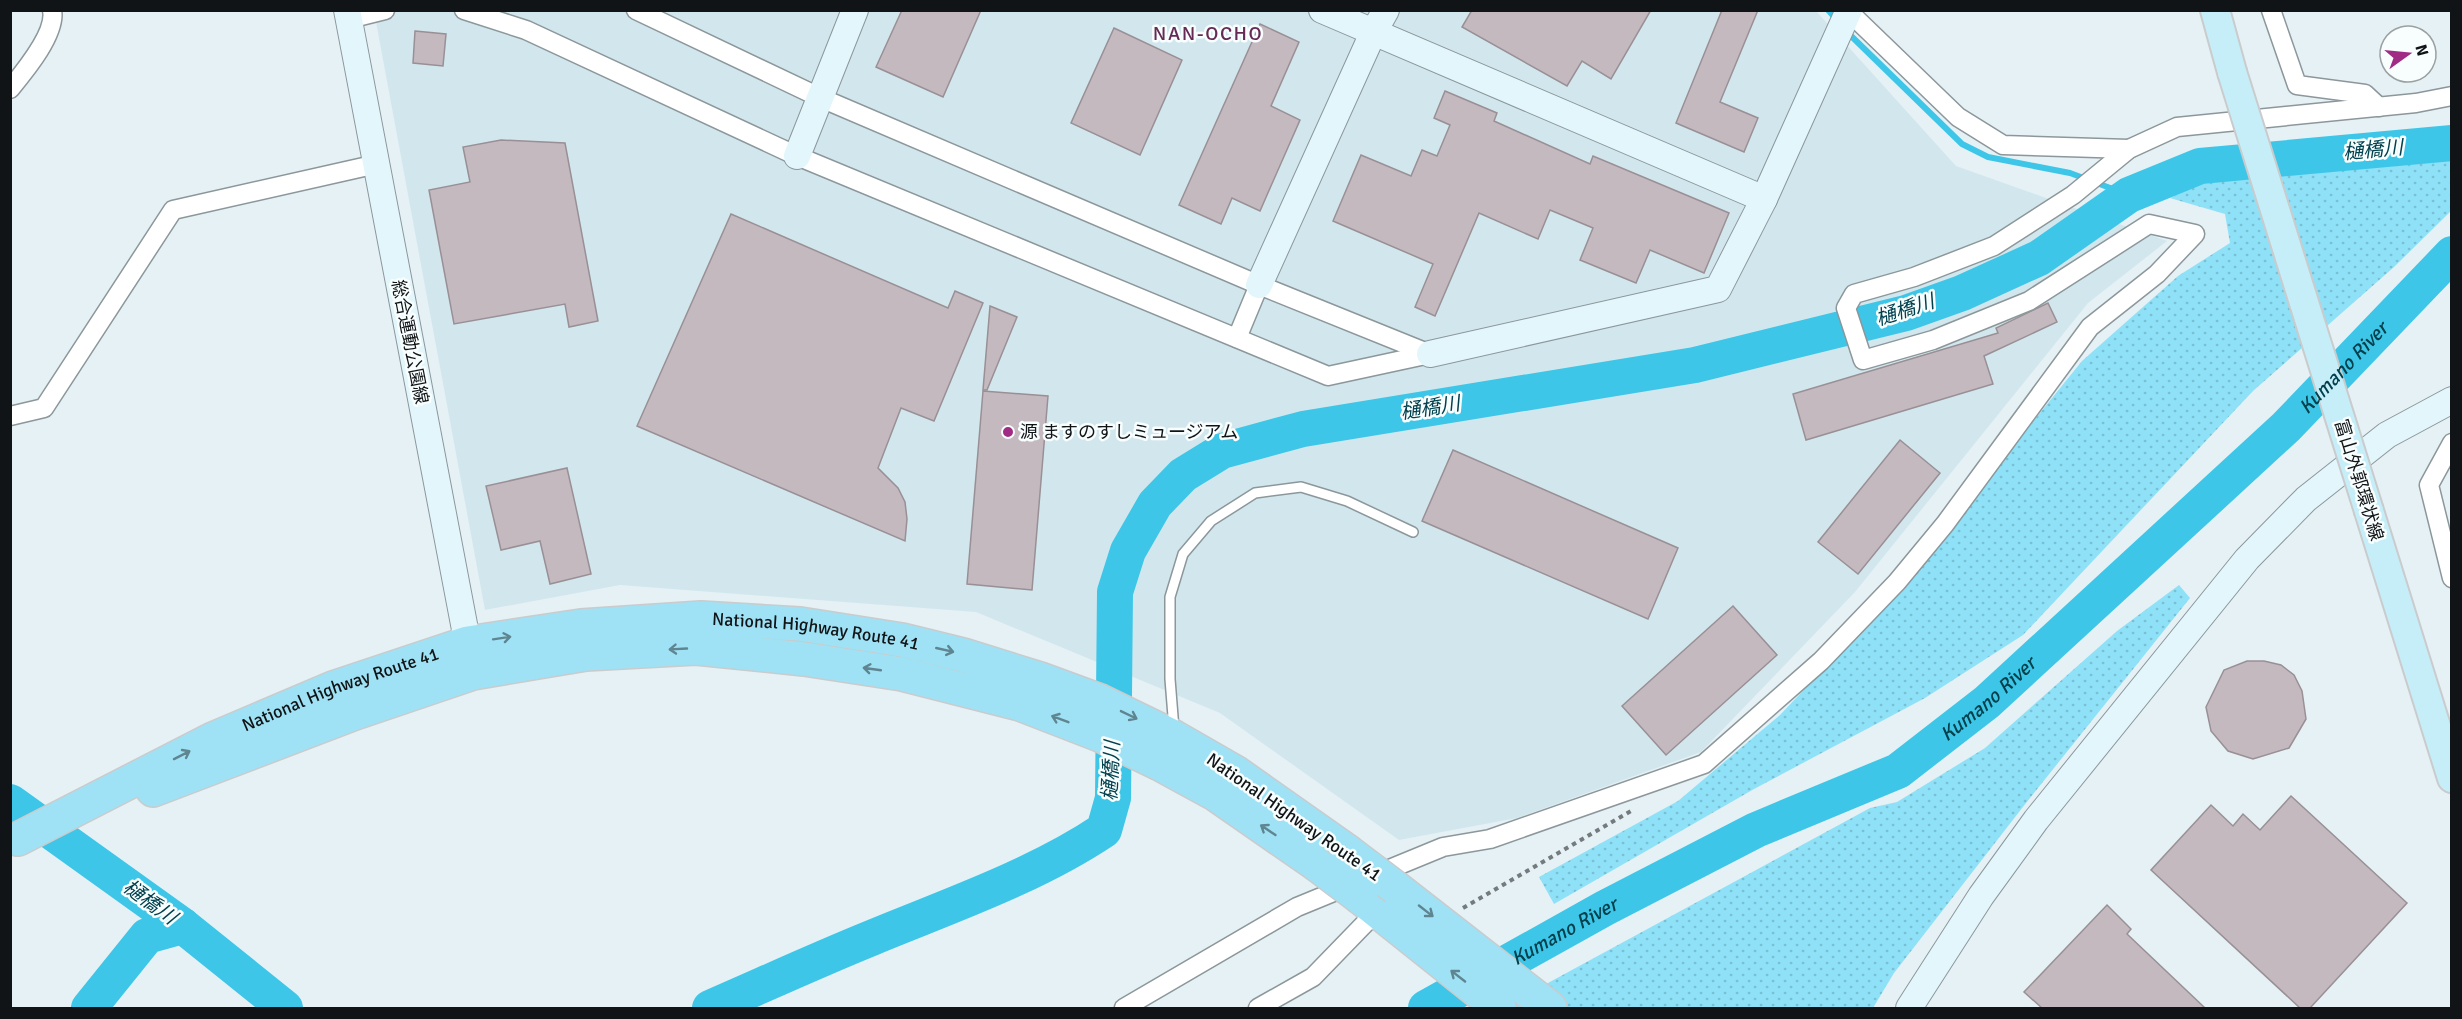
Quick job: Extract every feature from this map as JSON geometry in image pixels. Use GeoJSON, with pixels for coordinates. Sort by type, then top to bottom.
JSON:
{"type":"FeatureCollection","features":[{"type":"Feature","properties":{"kind":"highway","name":"National Highway Route 41"},"geometry":{"type":"LineString","coordinates":[[14,841],[213,739],[333,688],[470,658],[581,626],[691,619],[800,624],[902,640],[963,655],[1100,701],[1174,737],[1235,772],[1347,850],[1378,899]]}},
{"type":"Feature","properties":{"kind":"highway","name":"National Highway Route 41"},"geometry":{"type":"LineString","coordinates":[[470,658],[696,648],[804,659],[902,674],[1020,704],[1100,735],[1215,794],[1316,864],[1438,934],[1550,1008]]}},
{"type":"Feature","properties":{"kind":"highway","name":"National Highway Route 41"},"geometry":{"type":"LineString","coordinates":[[1438,934],[1499,1008]]}},
{"type":"Feature","properties":{"kind":"main road","name":"富山外郭環状線"},"geometry":{"type":"LineString","coordinates":[[2215,10],[2232,72],[2451,777]]}},
{"type":"Feature","properties":{"kind":"street"},"geometry":{"type":"LineString","coordinates":[[10,89],[34,60],[54,19],[52,10]]}},
{"type":"Feature","properties":{"kind":"street"},"geometry":{"type":"LineString","coordinates":[[348,15],[385,10]]}},
{"type":"Feature","properties":{"kind":"street"},"geometry":{"type":"LineString","coordinates":[[464,10],[526,30],[797,156],[1328,376],[1718,288],[1764,199],[1848,11],[1958,117],[2003,145],[2129,149]]}},
{"type":"Feature","properties":{"kind":"street"},"geometry":{"type":"LineString","coordinates":[[636,10],[821,98],[1259,285],[1430,354]]}},
{"type":"Feature","properties":{"kind":"street"},"geometry":{"type":"LineString","coordinates":[[797,156],[855,10]]}},
{"type":"Feature","properties":{"kind":"street"},"geometry":{"type":"LineString","coordinates":[[1322,10],[1764,199]]}},
{"type":"Feature","properties":{"kind":"street"},"geometry":{"type":"LineString","coordinates":[[1237,338],[1373,33],[1386,10]]}},
{"type":"Feature","properties":{"kind":"street"},"geometry":{"type":"LineString","coordinates":[[2271,10],[2297,85],[2365,94],[2379,107]]}},
{"type":"Feature","properties":{"kind":"street","name":"総合運動公園線"},"geometry":{"type":"LineString","coordinates":[[348,15],[470,658]]}},
{"type":"Feature","properties":{"kind":"street"},"geometry":{"type":"LineString","coordinates":[[1124,1008],[1297,907],[1443,847],[1490,839],[1704,764],[1821,661],[1897,582],[1945,524],[2090,327],[2157,274],[2195,234],[2149,224],[2029,302],[1933,340],[1863,360],[1846,308],[1854,294],[1914,277],[1994,246],[2073,195],[2129,149],[2177,128],[2379,107],[2451,96]]}},
{"type":"Feature","properties":{"kind":"street"},"geometry":{"type":"LineString","coordinates":[[10,416],[44,408],[173,210],[377,164]]}},
{"type":"Feature","properties":{"kind":"street"},"geometry":{"type":"LineString","coordinates":[[1909,1008],[1982,896],[2036,820],[2247,559],[2306,499],[2387,435],[2451,400]]}},
{"type":"Feature","properties":{"kind":"street"},"geometry":{"type":"LineString","coordinates":[[2451,443],[2429,485],[2451,578]]}},
{"type":"Feature","properties":{"kind":"street"},"geometry":{"type":"LineString","coordinates":[[1258,1008],[1313,976],[1378,899]]}},
{"type":"Feature","properties":{"kind":"lane"},"geometry":{"type":"LineString","coordinates":[[1174,737],[1170,679],[1170,597],[1183,554],[1211,521],[1255,493],[1300,487],[1347,501],[1413,532]]}},
{"type":"Feature","properties":{"kind":"path"},"geometry":{"type":"LineString","coordinates":[[1438,934],[1637,807]]}},
{"type":"Feature","properties":{"kind":"shaded area"},"geometry":{"type":"Polygon","coordinates":[[[374,11],[1816,11],[1956,166],[2167,241],[2088,303],[1855,592],[1701,752],[1517,818],[1399,840],[1220,713],[976,612],[620,585],[485,610],[374,11]]]}},
{"type":"Feature","properties":{"kind":"shaded area"},"geometry":{"type":"Polygon","coordinates":[[[2451,155],[2451,211],[2394,267],[2253,391],[2023,635],[1925,698],[1754,789],[1554,904],[1539,877],[1678,801],[1780,715],[1888,601],[2082,361],[2178,276],[2230,243],[2225,214],[2170,198],[2208,180],[2451,155]]]}},
{"type":"Feature","properties":{"kind":"shaded area"},"geometry":{"type":"Polygon","coordinates":[[[2179,585],[2190,598],[1894,973],[1873,1008],[1502,1008],[1870,808],[1897,802],[1985,748],[2117,631],[2179,585]]]}},
{"type":"Feature","properties":{"kind":"building"},"geometry":{"type":"Polygon","coordinates":[[[902,10],[981,10],[943,97],[876,67],[902,10]]]}},
{"type":"Feature","properties":{"kind":"building"},"geometry":{"type":"Polygon","coordinates":[[[1472,10],[1651,10],[1611,79],[1582,61],[1567,86],[1462,27],[1472,10]]]}},
{"type":"Feature","properties":{"kind":"building"},"geometry":{"type":"Polygon","coordinates":[[[1722,10],[1758,10],[1720,102],[1758,118],[1744,152],[1676,123],[1722,10]]]}},
{"type":"Feature","properties":{"kind":"building"},"geometry":{"type":"Polygon","coordinates":[[[1260,24],[1299,42],[1271,106],[1300,120],[1260,211],[1232,198],[1221,224],[1179,205],[1260,24]]]}},
{"type":"Feature","properties":{"kind":"building"},"geometry":{"type":"Polygon","coordinates":[[[1114,28],[1182,60],[1140,155],[1071,123],[1114,28]]]}},
{"type":"Feature","properties":{"kind":"building"},"geometry":{"type":"Polygon","coordinates":[[[415,31],[446,34],[443,66],[413,63],[415,31]]]}},
{"type":"Feature","properties":{"kind":"building"},"geometry":{"type":"Polygon","coordinates":[[[1445,91],[1497,113],[1494,121],[1590,164],[1593,156],[1729,213],[1704,273],[1650,250],[1636,283],[1580,260],[1593,228],[1550,210],[1538,239],[1479,213],[1435,316],[1415,307],[1433,264],[1333,221],[1361,155],[1411,176],[1422,150],[1437,156],[1450,125],[1434,118],[1445,91]]]}},
{"type":"Feature","properties":{"kind":"building"},"geometry":{"type":"Polygon","coordinates":[[[501,140],[565,143],[598,321],[569,327],[565,304],[454,324],[429,190],[470,182],[463,147],[501,140]]]}},
{"type":"Feature","properties":{"kind":"building"},"geometry":{"type":"Polygon","coordinates":[[[731,214],[948,308],[955,291],[983,303],[934,421],[901,408],[878,468],[898,488],[905,502],[907,519],[905,541],[637,426],[731,214]]]}},
{"type":"Feature","properties":{"kind":"building"},"geometry":{"type":"Polygon","coordinates":[[[2048,303],[2057,322],[1984,356],[1993,384],[1806,440],[1793,394],[1998,333],[1996,328],[2048,303]]]}},
{"type":"Feature","properties":{"kind":"building"},"geometry":{"type":"Polygon","coordinates":[[[990,306],[1017,317],[987,390],[983,390],[990,306]]]}},
{"type":"Feature","properties":{"kind":"building"},"geometry":{"type":"Polygon","coordinates":[[[983,391],[1048,396],[1032,590],[967,584],[983,391]]]}},
{"type":"Feature","properties":{"kind":"building"},"geometry":{"type":"Polygon","coordinates":[[[1900,440],[1940,473],[1858,574],[1818,542],[1900,440]]]}},
{"type":"Feature","properties":{"kind":"building"},"geometry":{"type":"Polygon","coordinates":[[[1453,450],[1678,548],[1648,619],[1422,521],[1453,450]]]}},
{"type":"Feature","properties":{"kind":"building"},"geometry":{"type":"Polygon","coordinates":[[[567,468],[591,574],[550,584],[540,541],[501,550],[486,486],[567,468]]]}},
{"type":"Feature","properties":{"kind":"building"},"geometry":{"type":"Polygon","coordinates":[[[1733,606],[1777,655],[1666,755],[1622,706],[1733,606]]]}},
{"type":"Feature","properties":{"kind":"building"},"geometry":{"type":"Polygon","coordinates":[[[2247,661],[2264,661],[2281,665],[2294,675],[2302,691],[2306,719],[2289,748],[2253,759],[2228,751],[2211,731],[2206,707],[2224,670],[2247,661]]]}},
{"type":"Feature","properties":{"kind":"building"},"geometry":{"type":"Polygon","coordinates":[[[2291,796],[2407,903],[2310,1008],[2300,1008],[2151,870],[2211,805],[2233,826],[2243,814],[2260,830],[2291,796]]]}},
{"type":"Feature","properties":{"kind":"building"},"geometry":{"type":"Polygon","coordinates":[[[2107,905],[2131,929],[2127,934],[2205,1008],[2042,1008],[2024,992],[2107,905]]]}},
{"type":"Feature","properties":{"kind":"waterway"},"geometry":{"type":"LineString","coordinates":[[1828,10],[1838,21]]}},
{"type":"Feature","properties":{"kind":"waterway"},"geometry":{"type":"LineString","coordinates":[[1846,31],[1962,144],[1988,157],[2070,173],[2129,195]]}},
{"type":"Feature","properties":{"kind":"waterway","name":"樋橋川"},"geometry":{"type":"LineString","coordinates":[[710,1008],[1019,877],[1077,847],[1104,830],[1113,798],[1115,592],[1128,551],[1155,504],[1183,475],[1222,451],[1303,429],[1695,365],[1906,313],[1962,293],[2039,258],[2129,195],[2200,166],[2452,143]]}},
{"type":"Feature","properties":{"kind":"waterway","name":"Kumano River"},"geometry":{"type":"LineString","coordinates":[[1426,1008],[1605,908],[1756,830],[1898,771],[1987,702],[2286,427],[2452,254]]}},
{"type":"Feature","properties":{"kind":"waterway","name":"樋橋川"},"geometry":{"type":"LineString","coordinates":[[10,802],[183,926],[285,1008]]}},
{"type":"Feature","properties":{"kind":"waterway"},"geometry":{"type":"LineString","coordinates":[[89,1008],[147,936],[183,926]]}},
{"type":"Feature","properties":{"kind":"place","name":"源 ますのすしミュージアム"},"geometry":{"type":"Point","coordinates":[1008,432]}},
{"type":"Feature","properties":{"kind":"district","name":"NAN-OCHO"},"geometry":{"type":"Point","coordinates":[1208,33]}}]}
